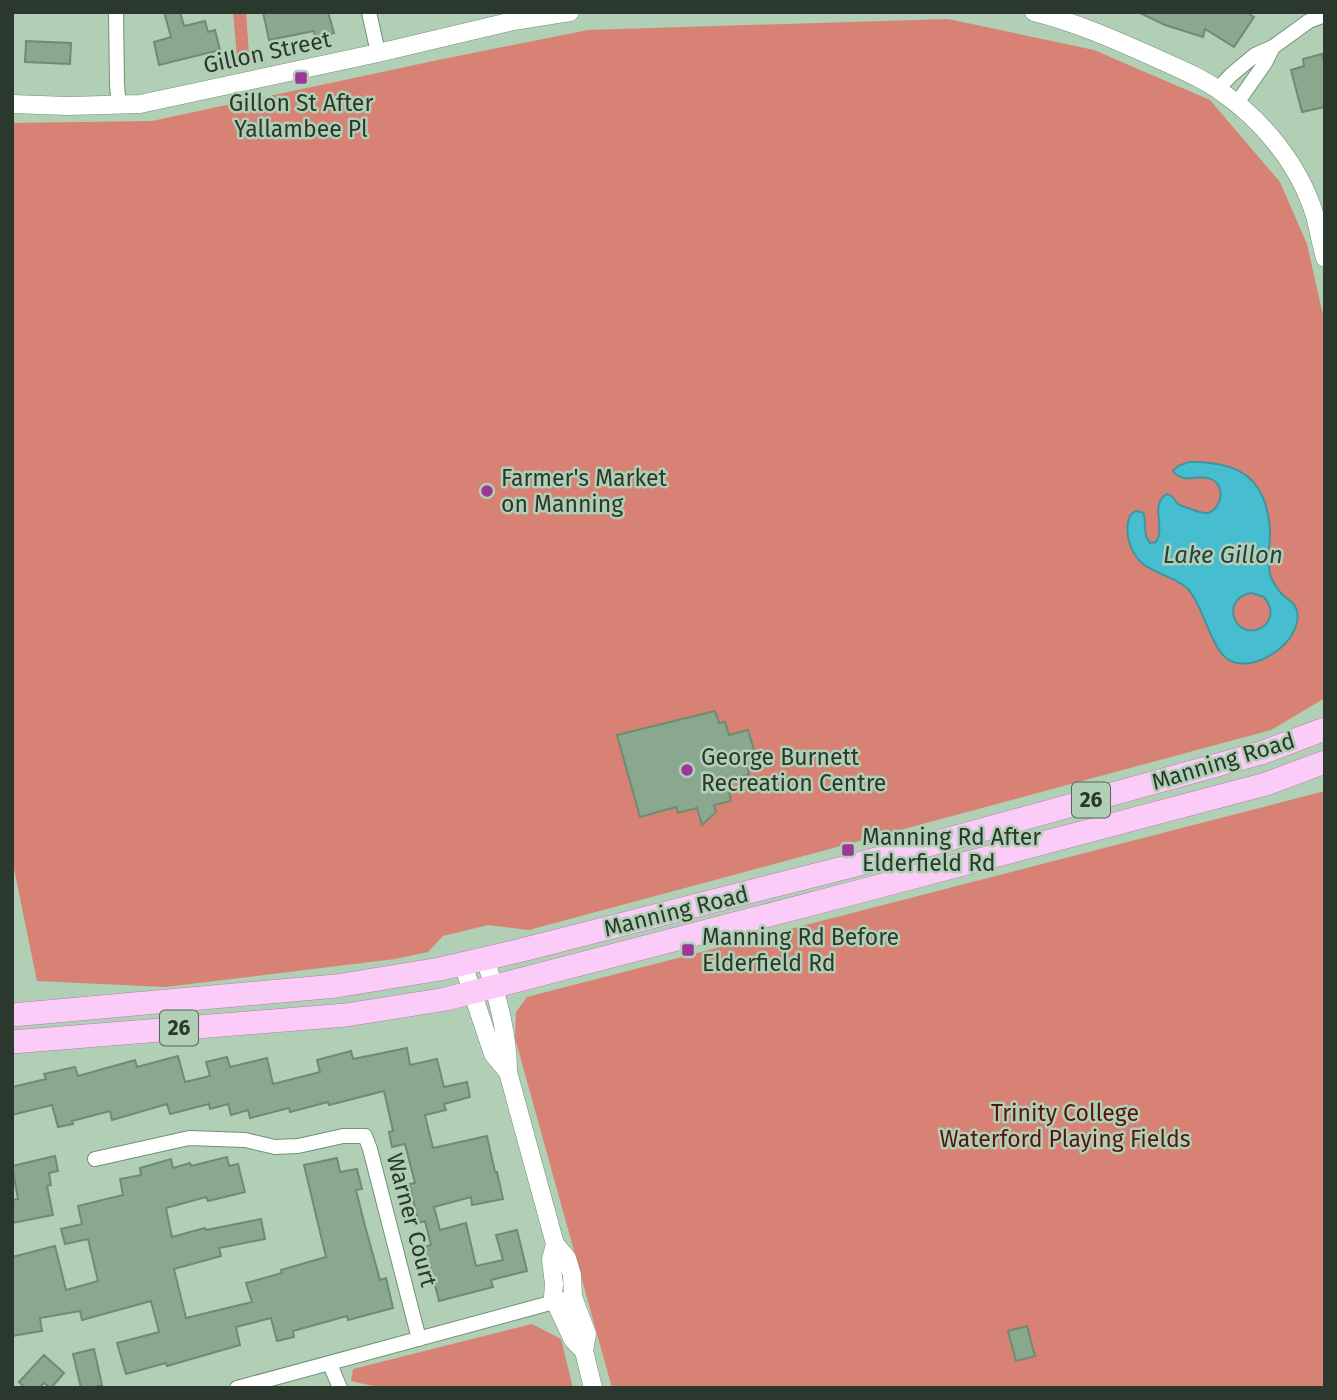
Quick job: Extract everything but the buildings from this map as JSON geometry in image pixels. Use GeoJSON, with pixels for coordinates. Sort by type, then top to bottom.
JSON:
{"type":"FeatureCollection","features":[{"type":"Feature","properties":{"kind":"main road","name":"Manning Road"},"geometry":{"type":"LineString","coordinates":[[12,1015],[336,986],[434,971],[894,854],[1261,753],[1325,729]]}},
{"type":"Feature","properties":{"kind":"main road","name":"Manning Road"},"geometry":{"type":"LineString","coordinates":[[12,1042],[346,1015],[413,1006],[472,993],[1266,784],[1325,762]]}},
{"type":"Feature","properties":{"kind":"street"},"geometry":{"type":"LineString","coordinates":[[116,12],[119,106]]}},
{"type":"Feature","properties":{"kind":"street"},"geometry":{"type":"LineString","coordinates":[[369,12],[378,52]]}},
{"type":"Feature","properties":{"kind":"street","name":"Gillon Street"},"geometry":{"type":"LineString","coordinates":[[12,104],[141,104],[513,21],[570,12]]}},
{"type":"Feature","properties":{"kind":"street"},"geometry":{"type":"LineString","coordinates":[[1034,12],[1094,31],[1189,73],[1237,103],[1266,132],[1301,180],[1315,216],[1325,258]]}},
{"type":"Feature","properties":{"kind":"street"},"geometry":{"type":"LineString","coordinates":[[1218,89],[1255,55],[1273,47],[1309,21],[1325,15]]}},
{"type":"Feature","properties":{"kind":"street"},"geometry":{"type":"LineString","coordinates":[[1237,103],[1273,47]]}},
{"type":"Feature","properties":{"kind":"street"},"geometry":{"type":"LineString","coordinates":[[485,959],[508,1050],[508,1072],[555,1244],[567,1258],[572,1275],[573,1297],[587,1334],[584,1351],[593,1388]]}},
{"type":"Feature","properties":{"kind":"street"},"geometry":{"type":"LineString","coordinates":[[463,964],[493,1054],[508,1072]]}},
{"type":"Feature","properties":{"kind":"street","name":"Warner Court"},"geometry":{"type":"LineString","coordinates":[[95,1159],[189,1138],[245,1140],[275,1147],[298,1146],[343,1136],[365,1136],[419,1339]]}},
{"type":"Feature","properties":{"kind":"street"},"geometry":{"type":"LineString","coordinates":[[555,1244],[551,1260],[553,1297],[573,1340],[584,1351]]}},
{"type":"Feature","properties":{"kind":"street"},"geometry":{"type":"LineString","coordinates":[[237,1388],[573,1297]]}},
{"type":"Feature","properties":{"kind":"street"},"geometry":{"type":"LineString","coordinates":[[330,1364],[340,1388]]}},
{"type":"Feature","properties":{"kind":"green space"},"geometry":{"type":"Polygon","coordinates":[[[233,12],[246,12],[249,55],[237,57],[233,12]]]}},
{"type":"Feature","properties":{"kind":"green space"},"geometry":{"type":"Polygon","coordinates":[[[948,19],[1094,50],[1210,100],[1280,182],[1307,244],[1325,324],[1325,698],[1271,730],[529,930],[488,925],[443,936],[428,952],[395,959],[165,987],[37,981],[12,859],[12,123],[152,121],[588,30],[948,19]]]}},
{"type":"Feature","properties":{"kind":"green space","name":"Trinity College Waterford Playing Fields"},"geometry":{"type":"Polygon","coordinates":[[[1325,791],[1325,1388],[612,1388],[515,1038],[516,1012],[527,997],[1325,791]]]}},
{"type":"Feature","properties":{"kind":"green space"},"geometry":{"type":"Polygon","coordinates":[[[532,1324],[561,1339],[573,1388],[382,1388],[351,1381],[353,1369],[532,1324]]]}},
{"type":"Feature","properties":{"kind":"water","name":"Lake Gillon"},"geometry":{"type":"Polygon","coordinates":[[[1189,462],[1236,469],[1247,476],[1263,498],[1270,531],[1270,574],[1277,589],[1294,604],[1297,611],[1293,633],[1276,652],[1264,658],[1241,664],[1224,656],[1188,589],[1145,566],[1131,546],[1128,526],[1131,514],[1136,511],[1144,514],[1148,540],[1150,543],[1156,542],[1159,536],[1159,504],[1167,494],[1180,505],[1202,513],[1210,512],[1218,505],[1220,489],[1213,480],[1203,477],[1182,478],[1173,471],[1189,462]],[[1252,593],[1242,596],[1236,602],[1234,616],[1242,628],[1259,629],[1267,622],[1271,611],[1264,597],[1252,593]]]}},
{"type":"Feature","properties":{"kind":"place","name":"Gillon St After Yallambee Pl"},"geometry":{"type":"Point","coordinates":[301,78]}},
{"type":"Feature","properties":{"kind":"place","name":"Farmer's Market on Manning"},"geometry":{"type":"Point","coordinates":[487,491]}},
{"type":"Feature","properties":{"kind":"place","name":"George Burnett Recreation Centre"},"geometry":{"type":"Point","coordinates":[687,770]}},
{"type":"Feature","properties":{"kind":"place","name":"Manning Rd After Elderfield Rd"},"geometry":{"type":"Point","coordinates":[848,850]}},
{"type":"Feature","properties":{"kind":"place","name":"Manning Rd Before Elderfield Rd"},"geometry":{"type":"Point","coordinates":[688,950]}}]}
